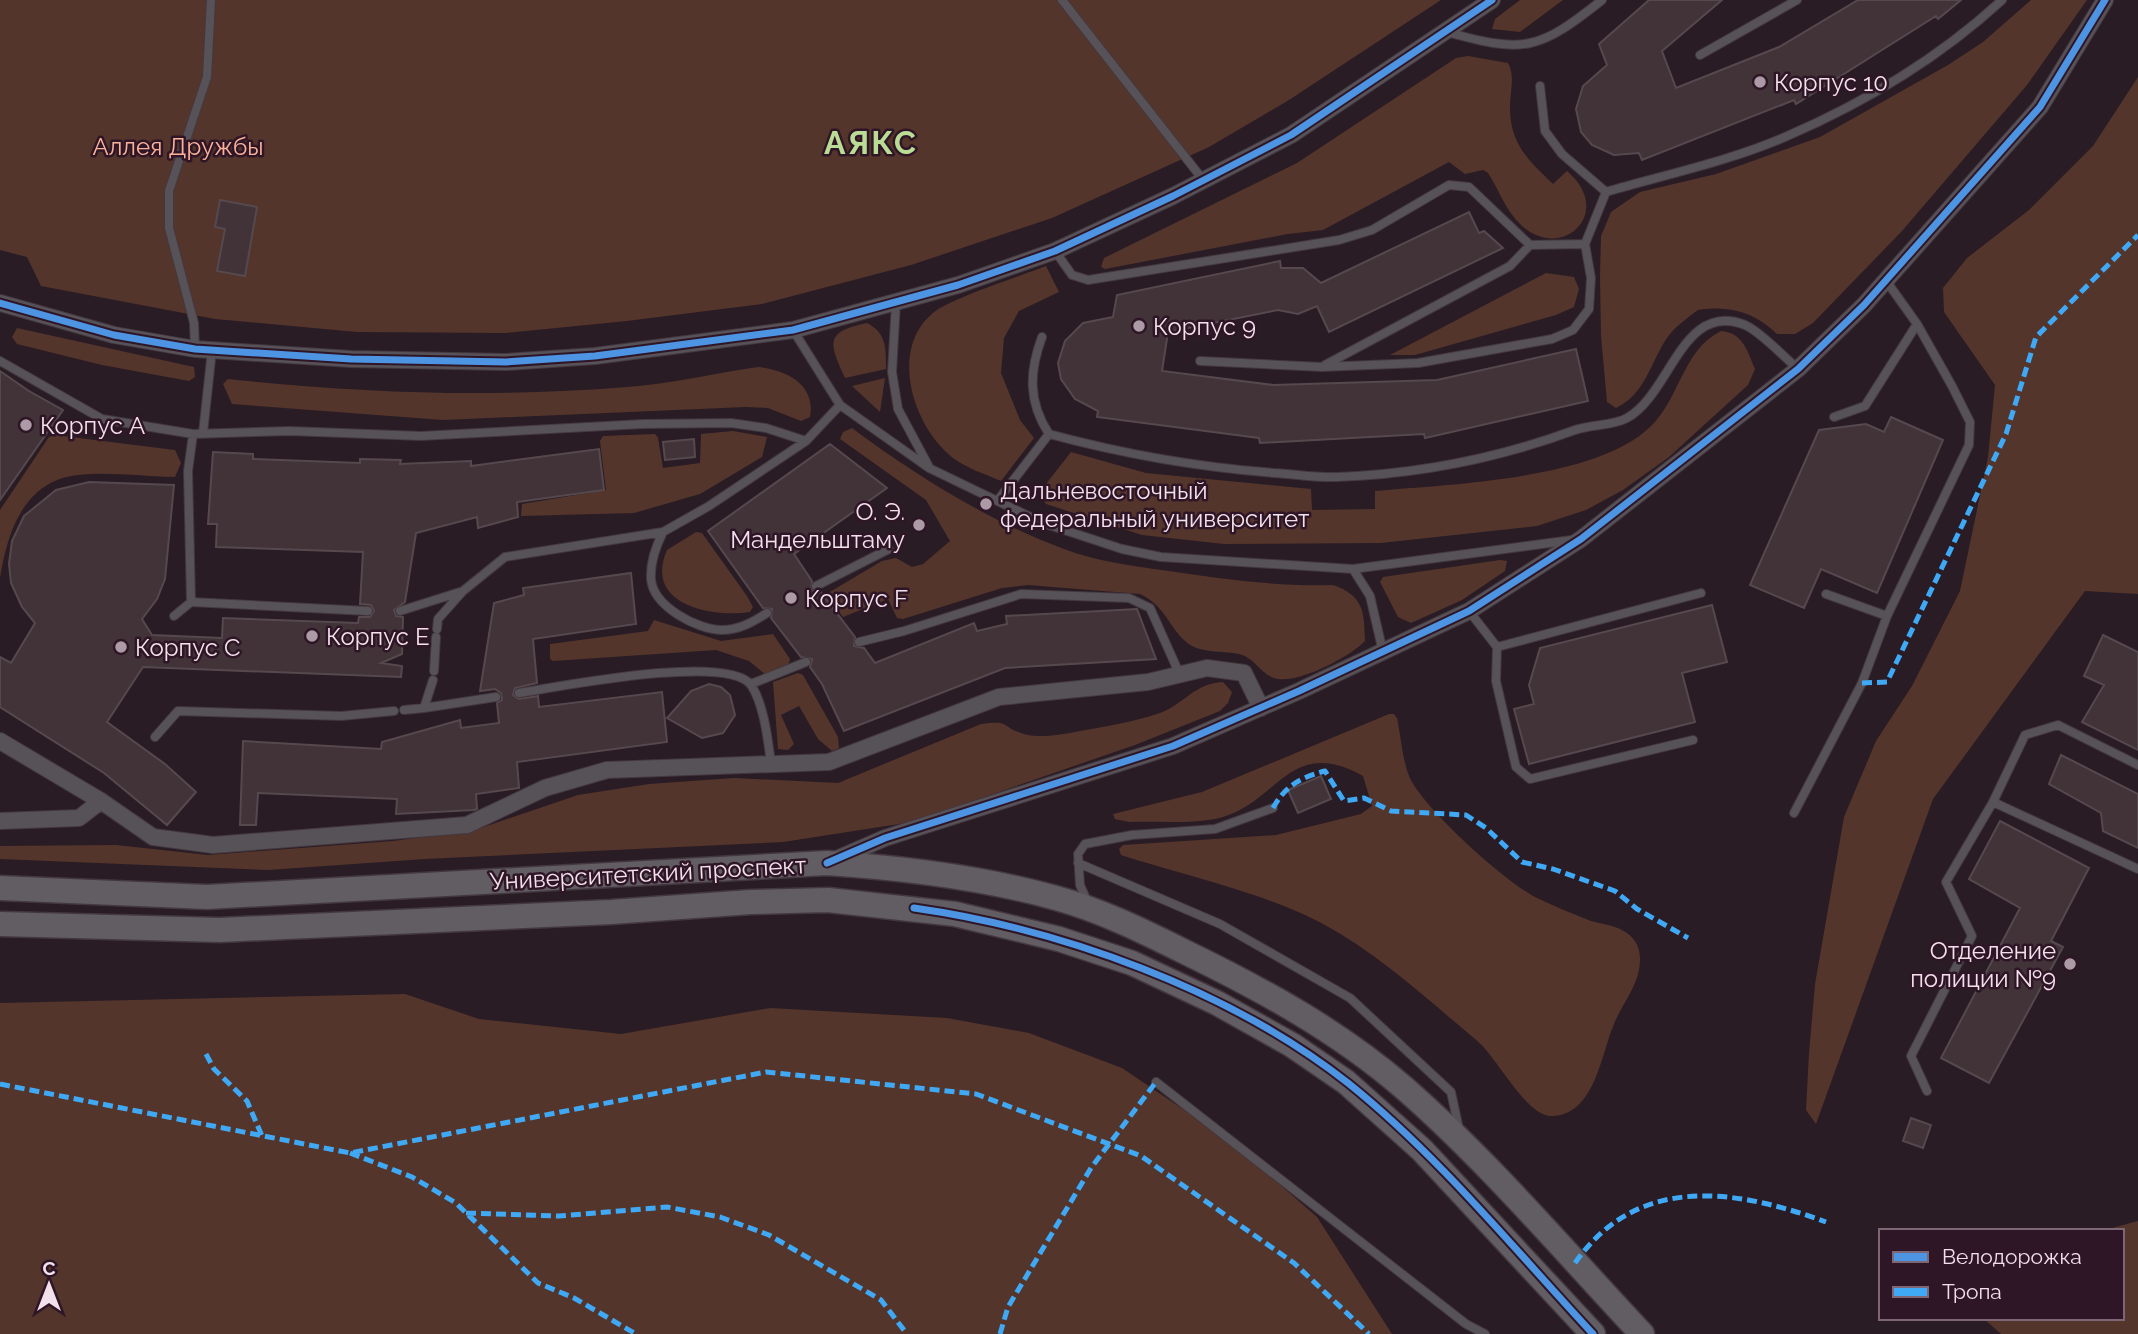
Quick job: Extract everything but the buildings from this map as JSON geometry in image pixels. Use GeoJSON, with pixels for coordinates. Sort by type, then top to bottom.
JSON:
{"type":"FeatureCollection","features":[{"type":"Feature","properties":{"kind":"main road","name":"Университетский проспект"},"geometry":{"type":"LineString","coordinates":[[0,888],[207,897],[827,863],[917,869],[1057,898],[1198,958],[1306,1016],[1360,1052],[1461,1142],[1642,1334]]}},
{"type":"Feature","properties":{"kind":"main road","name":"Университетский проспект"},"geometry":{"type":"LineString","coordinates":[[0,924],[219,930],[828,900],[955,914],[1059,939],[1132,963],[1217,1003],[1292,1045],[1346,1082],[1422,1150],[1593,1334]]}},
{"type":"Feature","properties":{"kind":"main road"},"geometry":{"type":"LineString","coordinates":[[1522,1259],[1542,1227]]}},
{"type":"Feature","properties":{"kind":"street"},"geometry":{"type":"LineString","coordinates":[[0,303],[114,335],[195,349],[351,359],[506,362],[595,356],[793,330],[896,303],[1055,251],[1204,181],[1291,135],[1492,0]]}},
{"type":"Feature","properties":{"kind":"street"},"geometry":{"type":"LineString","coordinates":[[827,863],[885,838],[1173,746],[1469,611],[1581,539],[1798,369],[1887,282],[2040,107],[2105,0]]}},
{"type":"Feature","properties":{"kind":"street"},"geometry":{"type":"LineString","coordinates":[[0,741],[101,801],[153,837],[213,845],[467,825],[545,788],[607,770],[829,762],[999,697],[1148,682],[1207,668],[1244,673],[1261,708]]}},
{"type":"Feature","properties":{"kind":"street"},"geometry":{"type":"LineString","coordinates":[[0,821],[79,818],[101,801]]}},
{"type":"Feature","properties":{"kind":"lane"},"geometry":{"type":"LineString","coordinates":[[195,349],[194,323],[169,228],[169,191],[207,77],[211,0]]}},
{"type":"Feature","properties":{"kind":"lane"},"geometry":{"type":"LineString","coordinates":[[1062,0],[1204,181]]}},
{"type":"Feature","properties":{"kind":"lane"},"geometry":{"type":"LineString","coordinates":[[1447,32],[1490,44],[1527,46],[1563,31],[1602,0]]}},
{"type":"Feature","properties":{"kind":"lane"},"geometry":{"type":"LineString","coordinates":[[1700,55],[1797,0]]}},
{"type":"Feature","properties":{"kind":"lane"},"geometry":{"type":"LineString","coordinates":[[1606,192],[1783,138],[1874,93],[1964,35],[2002,0]]}},
{"type":"Feature","properties":{"kind":"lane"},"geometry":{"type":"LineString","coordinates":[[1540,86],[1545,131],[1562,154],[1606,192]]}},
{"type":"Feature","properties":{"kind":"lane"},"geometry":{"type":"LineString","coordinates":[[1055,251],[1072,275],[1088,280],[1339,240],[1372,230],[1449,185],[1469,187],[1530,246]]}},
{"type":"Feature","properties":{"kind":"lane"},"geometry":{"type":"LineString","coordinates":[[1200,361],[1322,367],[1418,363],[1552,339],[1573,330],[1589,309],[1592,297],[1584,244],[1606,192]]}},
{"type":"Feature","properties":{"kind":"lane"},"geometry":{"type":"LineString","coordinates":[[1322,367],[1510,266],[1530,246],[1584,244]]}},
{"type":"Feature","properties":{"kind":"lane"},"geometry":{"type":"LineString","coordinates":[[1794,813],[1862,683],[1887,616],[1969,445],[1970,422],[1917,324],[1887,282]]}},
{"type":"Feature","properties":{"kind":"lane"},"geometry":{"type":"LineString","coordinates":[[896,303],[892,372],[898,409],[929,468]]}},
{"type":"Feature","properties":{"kind":"lane"},"geometry":{"type":"LineString","coordinates":[[1042,337],[1032,364],[1034,397],[1037,416],[1049,435],[1128,455],[1246,471],[1335,478],[1436,469],[1545,441],[1582,427],[1626,419],[1652,396],[1691,337],[1705,324],[1723,321],[1747,326],[1798,369]]}},
{"type":"Feature","properties":{"kind":"lane"},"geometry":{"type":"LineString","coordinates":[[1834,417],[1865,406],[1917,324]]}},
{"type":"Feature","properties":{"kind":"lane"},"geometry":{"type":"LineString","coordinates":[[793,330],[840,405],[929,468],[1043,523],[1122,550],[1227,562],[1353,569],[1581,539]]}},
{"type":"Feature","properties":{"kind":"lane"},"geometry":{"type":"LineString","coordinates":[[203,433],[212,350]]}},
{"type":"Feature","properties":{"kind":"lane"},"geometry":{"type":"LineString","coordinates":[[0,361],[102,419],[193,434],[290,431],[421,436],[643,424],[731,423],[766,428],[806,440]]}},
{"type":"Feature","properties":{"kind":"lane"},"geometry":{"type":"LineString","coordinates":[[424,708],[433,676],[438,620],[463,591],[505,556],[663,532],[709,506],[806,440],[840,405]]}},
{"type":"Feature","properties":{"kind":"lane"},"geometry":{"type":"LineString","coordinates":[[191,602],[188,471],[193,434]]}},
{"type":"Feature","properties":{"kind":"lane"},"geometry":{"type":"LineString","coordinates":[[998,500],[1049,435]]}},
{"type":"Feature","properties":{"kind":"lane"},"geometry":{"type":"LineString","coordinates":[[663,532],[656,548],[651,581],[668,609],[690,622],[721,630],[748,625],[767,613]]}},
{"type":"Feature","properties":{"kind":"lane"},"geometry":{"type":"LineString","coordinates":[[816,586],[889,549]]}},
{"type":"Feature","properties":{"kind":"lane"},"geometry":{"type":"LineString","coordinates":[[1353,569],[1370,596],[1383,652]]}},
{"type":"Feature","properties":{"kind":"lane"},"geometry":{"type":"LineString","coordinates":[[400,611],[463,591]]}},
{"type":"Feature","properties":{"kind":"lane"},"geometry":{"type":"LineString","coordinates":[[1497,647],[1701,593]]}},
{"type":"Feature","properties":{"kind":"lane"},"geometry":{"type":"LineString","coordinates":[[859,642],[904,631],[1021,594],[1129,598],[1150,608],[1180,675]]}},
{"type":"Feature","properties":{"kind":"lane"},"geometry":{"type":"LineString","coordinates":[[1826,594],[1887,616]]}},
{"type":"Feature","properties":{"kind":"lane"},"geometry":{"type":"LineString","coordinates":[[174,616],[191,602],[368,611]]}},
{"type":"Feature","properties":{"kind":"lane"},"geometry":{"type":"LineString","coordinates":[[1469,611],[1497,647],[1496,681],[1516,767],[1531,779],[1693,740]]}},
{"type":"Feature","properties":{"kind":"lane"},"geometry":{"type":"LineString","coordinates":[[751,684],[806,662]]}},
{"type":"Feature","properties":{"kind":"lane"},"geometry":{"type":"LineString","coordinates":[[519,693],[641,675],[708,671],[737,676],[751,684],[765,724],[771,763]]}},
{"type":"Feature","properties":{"kind":"lane"},"geometry":{"type":"LineString","coordinates":[[404,710],[496,697]]}},
{"type":"Feature","properties":{"kind":"lane"},"geometry":{"type":"LineString","coordinates":[[155,737],[178,711],[341,716],[394,710]]}},
{"type":"Feature","properties":{"kind":"lane"},"geometry":{"type":"LineString","coordinates":[[1927,1091],[1911,1056],[1972,936],[1946,882],[1993,802],[2025,735],[2058,725],[2138,765]]}},
{"type":"Feature","properties":{"kind":"lane"},"geometry":{"type":"LineString","coordinates":[[1993,802],[2138,869]]}},
{"type":"Feature","properties":{"kind":"lane"},"geometry":{"type":"LineString","coordinates":[[1092,911],[1080,885],[1078,854],[1085,844],[1132,835],[1215,829],[1273,808]]}},
{"type":"Feature","properties":{"kind":"lane"},"geometry":{"type":"LineString","coordinates":[[1079,863],[1220,924],[1350,998],[1451,1092],[1461,1142]]}},
{"type":"Feature","properties":{"kind":"lane"},"geometry":{"type":"LineString","coordinates":[[1156,1082],[1466,1324],[1485,1334]]}},
{"type":"Feature","properties":{"kind":"green space","name":"Аллея Дружбы"},"geometry":{"type":"Polygon","coordinates":[[[0,0],[1441,0],[1289,100],[1209,147],[1052,218],[911,265],[762,304],[505,333],[357,332],[215,319],[41,286],[27,257],[0,250],[0,0]]]}},
{"type":"Feature","properties":{"kind":"green space"},"geometry":{"type":"Polygon","coordinates":[[[1520,0],[1563,0],[1520,32],[1492,29],[1495,19],[1520,0]]]}},
{"type":"Feature","properties":{"kind":"green space"},"geometry":{"type":"Polygon","coordinates":[[[2031,0],[2087,0],[2027,85],[1902,231],[1813,323],[1795,334],[1777,334],[1751,315],[1731,310],[1698,310],[1668,336],[1645,379],[1633,395],[1616,408],[1607,402],[1601,336],[1600,277],[1601,236],[1611,212],[1640,192],[1716,174],[1820,137],[1948,65],[1983,42],[2031,0]]]}},
{"type":"Feature","properties":{"kind":"green space"},"geometry":{"type":"Polygon","coordinates":[[[1468,56],[1508,63],[1512,80],[1511,123],[1523,152],[1553,184],[1567,171],[1581,188],[1586,204],[1584,219],[1575,230],[1562,237],[1546,238],[1529,231],[1509,211],[1488,173],[1483,170],[1465,174],[1449,162],[1323,230],[1288,234],[1105,269],[1101,267],[1104,258],[1297,163],[1456,58],[1468,56]]]}},
{"type":"Feature","properties":{"kind":"green space"},"geometry":{"type":"Polygon","coordinates":[[[2138,77],[2138,594],[2085,591],[1933,799],[1816,1124],[1806,1110],[1815,984],[1844,817],[1876,741],[1912,686],[1960,591],[1988,457],[1995,385],[1944,312],[1943,288],[1967,258],[2029,210],[2093,146],[2138,77]]]}},
{"type":"Feature","properties":{"kind":"green space"},"geometry":{"type":"Polygon","coordinates":[[[1046,266],[1059,292],[1019,311],[1004,338],[1001,373],[1020,420],[1034,438],[1001,481],[953,458],[926,427],[911,387],[909,366],[912,346],[920,328],[941,307],[1046,266]]]}},
{"type":"Feature","properties":{"kind":"green space"},"geometry":{"type":"Polygon","coordinates":[[[1546,273],[1574,277],[1579,289],[1574,307],[1556,315],[1415,355],[1390,355],[1546,273]]]}},
{"type":"Feature","properties":{"kind":"green space"},"geometry":{"type":"Polygon","coordinates":[[[867,323],[882,337],[886,369],[845,378],[836,356],[834,341],[843,330],[867,323]]]}},
{"type":"Feature","properties":{"kind":"green space"},"geometry":{"type":"Polygon","coordinates":[[[17,328],[194,367],[195,377],[189,381],[102,365],[17,344],[12,337],[17,328]]]}},
{"type":"Feature","properties":{"kind":"green space"},"geometry":{"type":"Polygon","coordinates":[[[1721,331],[1734,335],[1747,349],[1755,369],[1748,385],[1669,457],[1623,490],[1586,510],[1537,526],[1381,543],[1224,544],[1142,535],[1046,504],[1039,493],[1071,452],[1146,473],[1311,489],[1312,510],[1375,509],[1375,491],[1479,482],[1557,469],[1593,459],[1624,445],[1649,428],[1668,404],[1698,350],[1708,339],[1721,331]]]}},
{"type":"Feature","properties":{"kind":"green space"},"geometry":{"type":"Polygon","coordinates":[[[758,367],[779,371],[804,387],[811,406],[810,417],[801,421],[768,408],[745,407],[443,420],[232,404],[223,384],[228,379],[377,391],[527,392],[643,386],[758,367]]]}},
{"type":"Feature","properties":{"kind":"green space"},"geometry":{"type":"Polygon","coordinates":[[[885,378],[880,412],[852,386],[885,378]]]}},
{"type":"Feature","properties":{"kind":"green space"},"geometry":{"type":"Polygon","coordinates":[[[852,428],[927,480],[981,511],[1036,538],[1077,553],[1129,565],[1230,579],[1271,584],[1333,585],[1343,589],[1356,600],[1363,613],[1365,641],[1347,655],[1322,668],[1295,678],[1283,679],[1269,676],[1245,656],[1192,646],[1157,606],[1140,594],[1028,585],[1002,588],[903,619],[897,618],[888,599],[843,617],[827,596],[828,593],[882,561],[896,558],[912,567],[923,564],[950,541],[926,500],[840,439],[843,432],[852,428]]]}},
{"type":"Feature","properties":{"kind":"green space"},"geometry":{"type":"Polygon","coordinates":[[[733,431],[767,437],[762,457],[700,494],[634,513],[521,516],[522,504],[606,490],[600,441],[603,436],[655,434],[663,468],[700,463],[701,434],[733,431]]]}},
{"type":"Feature","properties":{"kind":"green space"},"geometry":{"type":"Polygon","coordinates":[[[55,435],[175,450],[181,463],[175,477],[83,474],[57,480],[44,487],[32,497],[16,521],[0,578],[0,510],[49,437],[55,435]]]}},
{"type":"Feature","properties":{"kind":"green space"},"geometry":{"type":"Polygon","coordinates":[[[696,532],[702,533],[747,596],[753,607],[750,612],[718,613],[701,610],[685,604],[664,584],[662,569],[667,550],[696,532]]]}},
{"type":"Feature","properties":{"kind":"green space"},"geometry":{"type":"Polygon","coordinates":[[[1507,561],[1505,571],[1462,600],[1411,623],[1398,617],[1380,582],[1383,577],[1507,561]]]}},
{"type":"Feature","properties":{"kind":"green space"},"geometry":{"type":"Polygon","coordinates":[[[654,620],[721,641],[773,634],[790,659],[788,666],[766,675],[749,661],[716,650],[553,661],[550,659],[550,644],[648,631],[654,620]]]}},
{"type":"Feature","properties":{"kind":"green space"},"geometry":{"type":"Polygon","coordinates":[[[798,673],[803,675],[838,737],[839,748],[832,751],[818,739],[799,706],[781,715],[794,744],[788,750],[778,749],[773,682],[798,673]]]}},
{"type":"Feature","properties":{"kind":"green space"},"geometry":{"type":"Polygon","coordinates":[[[1223,682],[1232,692],[1228,703],[1220,711],[1135,745],[912,822],[783,842],[425,859],[268,870],[0,859],[0,846],[116,845],[208,855],[393,841],[475,830],[578,795],[649,784],[734,778],[838,783],[981,724],[1001,723],[1034,736],[1069,733],[1129,722],[1160,713],[1205,686],[1223,682]]]}},
{"type":"Feature","properties":{"kind":"green space"},"geometry":{"type":"Polygon","coordinates":[[[1394,714],[1397,718],[1407,769],[1417,790],[1466,843],[1523,890],[1577,916],[1622,930],[1636,942],[1640,964],[1637,977],[1614,1024],[1594,1081],[1578,1105],[1566,1113],[1552,1116],[1542,1114],[1532,1107],[1475,1039],[1384,964],[1325,925],[1252,895],[1121,855],[1119,849],[1123,845],[1276,835],[1361,814],[1372,806],[1363,776],[1338,765],[1317,763],[1284,777],[1236,812],[1215,819],[1129,822],[1115,819],[1113,814],[1202,792],[1394,714]]]}},
{"type":"Feature","properties":{"kind":"green space"},"geometry":{"type":"Polygon","coordinates":[[[405,994],[479,1019],[621,1034],[770,1008],[947,1018],[1029,1033],[1122,1068],[1230,1141],[1317,1217],[1392,1334],[0,1334],[0,1003],[405,994]]]}},
{"type":"Feature","properties":{"kind":"green space"},"geometry":{"type":"Polygon","coordinates":[[[2138,1221],[2138,1334],[2001,1334],[1985,1320],[2124,1320],[2124,1229],[2108,1229],[2138,1221]]]}},
{"type":"Feature","properties":{"kind":"marked path"},"geometry":{"type":"LineString","coordinates":[[1862,683],[1887,682],[2006,434],[2036,337],[2138,235]]}},
{"type":"Feature","properties":{"kind":"marked path"},"geometry":{"type":"LineString","coordinates":[[1273,808],[1283,793],[1294,784],[1325,771],[1344,801],[1364,798],[1391,811],[1466,815],[1486,828],[1522,862],[1553,869],[1615,891],[1637,909],[1688,938]]}},
{"type":"Feature","properties":{"kind":"marked path"},"geometry":{"type":"LineString","coordinates":[[206,1054],[214,1069],[247,1101],[262,1136]]}},
{"type":"Feature","properties":{"kind":"marked path"},"geometry":{"type":"LineString","coordinates":[[0,1084],[350,1153],[766,1072],[976,1094],[1141,1156],[1294,1263],[1369,1334]]}},
{"type":"Feature","properties":{"kind":"marked path"},"geometry":{"type":"LineString","coordinates":[[1000,1334],[1008,1307],[1091,1168],[1156,1082]]}},
{"type":"Feature","properties":{"kind":"marked path"},"geometry":{"type":"LineString","coordinates":[[350,1153],[412,1177],[456,1203],[538,1283],[574,1298],[636,1334]]}},
{"type":"Feature","properties":{"kind":"marked path"},"geometry":{"type":"LineString","coordinates":[[1575,1263],[1600,1234],[1628,1214],[1658,1202],[1690,1196],[1758,1202],[1826,1222]]}},
{"type":"Feature","properties":{"kind":"marked path"},"geometry":{"type":"LineString","coordinates":[[466,1213],[559,1216],[667,1207],[720,1217],[769,1235],[881,1300],[907,1334]]}},
{"type":"Feature","properties":{"kind":"cycle path"},"geometry":{"type":"LineString","coordinates":[[0,303],[114,335],[195,349],[351,359],[506,362],[595,356],[793,330],[958,285],[1055,251],[1173,196],[1291,135],[1492,0]]}},
{"type":"Feature","properties":{"kind":"cycle path"},"geometry":{"type":"LineString","coordinates":[[827,863],[885,838],[1173,746],[1299,691],[1469,611],[1581,539],[1798,369],[1864,305],[2040,107],[2105,0]]}},
{"type":"Feature","properties":{"kind":"cycle path"},"geometry":{"type":"LineString","coordinates":[[914,908],[1028,931],[1142,968],[1251,1019],[1302,1050],[1348,1083],[1414,1141],[1593,1334]]}},
{"type":"Feature","properties":{"kind":"place","name":"Корпус 10"},"geometry":{"type":"Point","coordinates":[1760,82]}},
{"type":"Feature","properties":{"kind":"place","name":"Корпус 9"},"geometry":{"type":"Point","coordinates":[1139,326]}},
{"type":"Feature","properties":{"kind":"place","name":"Корпус A"},"geometry":{"type":"Point","coordinates":[26,425]}},
{"type":"Feature","properties":{"kind":"place","name":"Дальневосточный федеральный университет"},"geometry":{"type":"Point","coordinates":[986,504]}},
{"type":"Feature","properties":{"kind":"place","name":"О. Э. Мандельштаму"},"geometry":{"type":"Point","coordinates":[919,525]}},
{"type":"Feature","properties":{"kind":"place","name":"Корпус F"},"geometry":{"type":"Point","coordinates":[791,598]}},
{"type":"Feature","properties":{"kind":"place","name":"Корпус E"},"geometry":{"type":"Point","coordinates":[312,636]}},
{"type":"Feature","properties":{"kind":"place","name":"Корпус C"},"geometry":{"type":"Point","coordinates":[121,647]}},
{"type":"Feature","properties":{"kind":"place","name":"Отделение полиции №9"},"geometry":{"type":"Point","coordinates":[2070,964]}},
{"type":"Feature","properties":{"kind":"district","name":"АЯКС"},"geometry":{"type":"Point","coordinates":[871,142]}}]}
